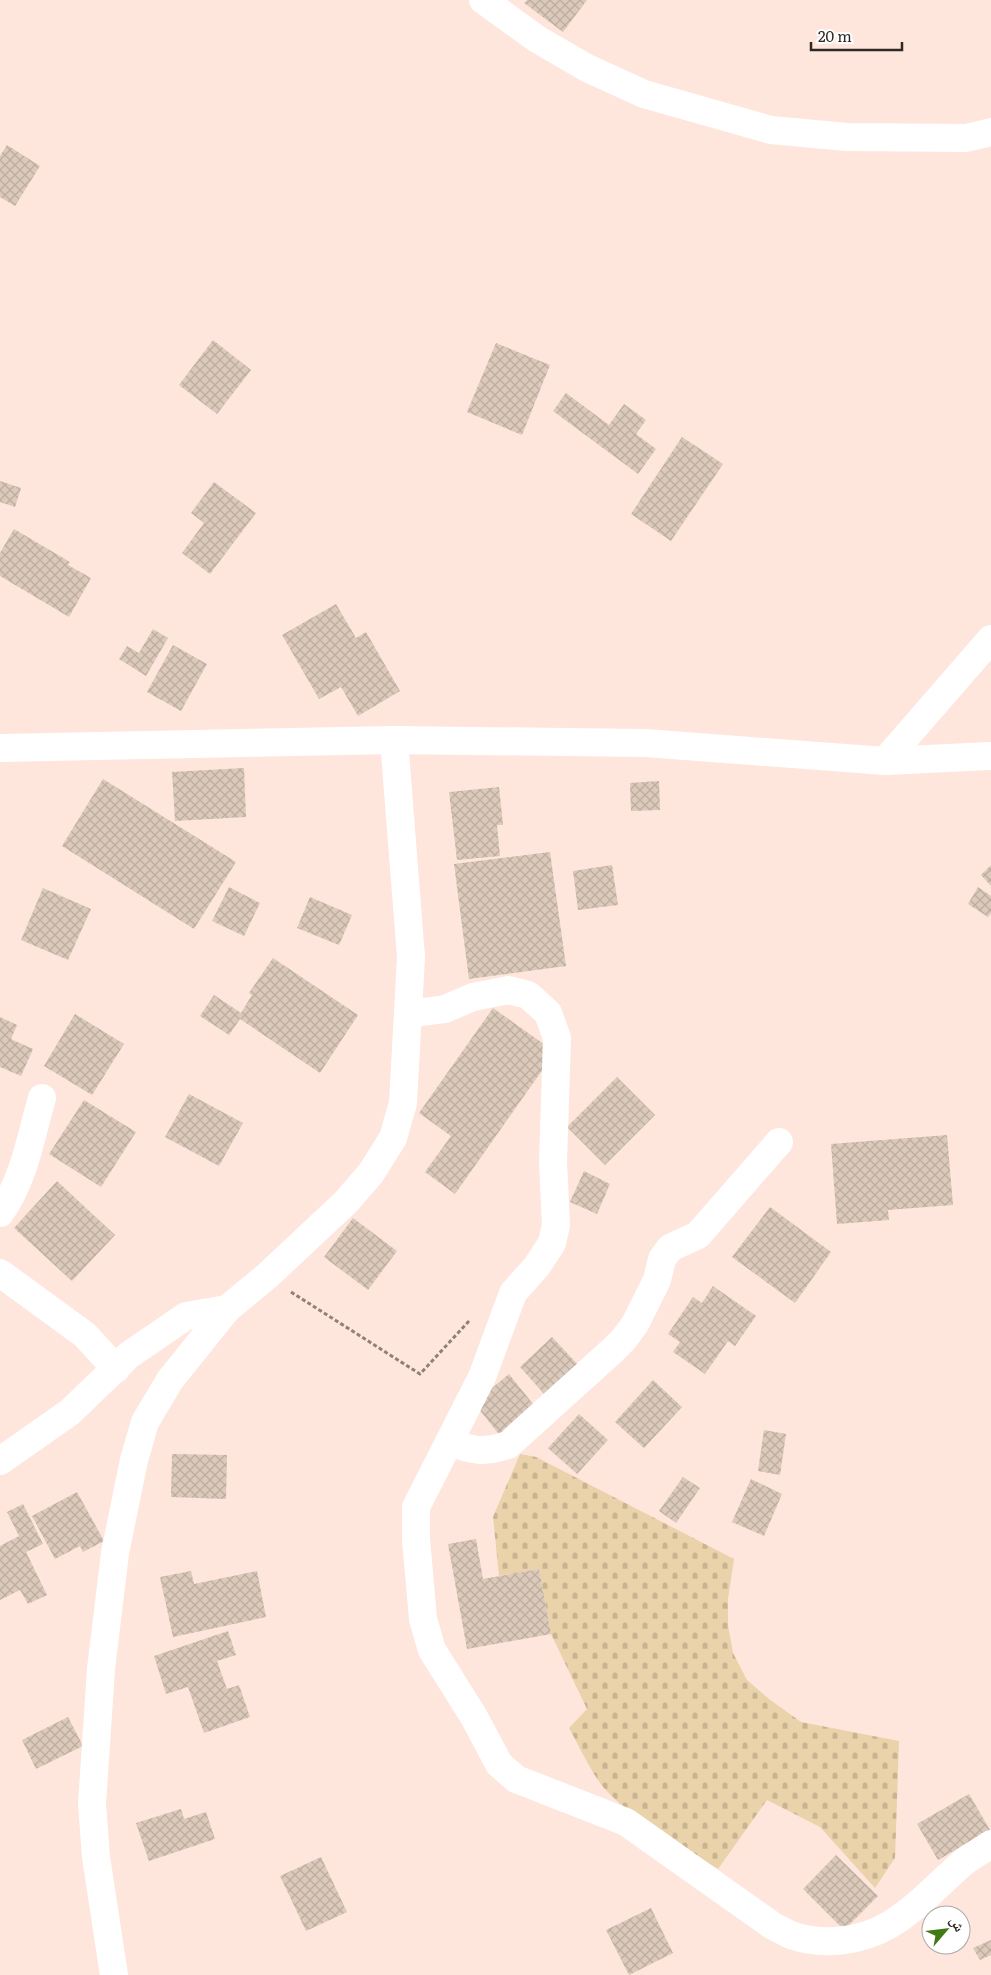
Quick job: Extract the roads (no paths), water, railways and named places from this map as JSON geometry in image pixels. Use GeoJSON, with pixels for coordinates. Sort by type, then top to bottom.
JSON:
{"type":"FeatureCollection","features":[{"type":"Feature","properties":{"kind":"street"},"geometry":{"type":"LineString","coordinates":[[483,0],[537,39],[587,68],[644,94],[771,130],[847,136],[966,138],[991,132]]}},
{"type":"Feature","properties":{"kind":"street"},"geometry":{"type":"LineString","coordinates":[[885,761],[991,639]]}},
{"type":"Feature","properties":{"kind":"street"},"geometry":{"type":"LineString","coordinates":[[114,1975],[96,1857],[92,1804],[101,1669],[115,1553],[134,1460],[145,1422],[170,1380],[227,1309],[267,1276],[346,1202],[371,1173],[393,1138],[403,1102],[411,957],[394,740]]}},
{"type":"Feature","properties":{"kind":"street"},"geometry":{"type":"LineString","coordinates":[[0,748],[394,740],[645,743],[885,761],[991,756]]}},
{"type":"Feature","properties":{"kind":"street"},"geometry":{"type":"LineString","coordinates":[[408,1014],[445,1008],[473,997],[509,990],[528,995],[548,1013],[557,1038],[553,1162],[556,1225],[552,1243],[537,1266],[514,1293],[482,1377],[416,1507],[416,1539],[423,1619],[432,1650],[441,1667],[462,1697],[499,1764],[516,1780],[626,1822],[773,1926],[792,1936],[811,1940],[843,1941],[864,1936],[889,1925],[908,1912],[967,1860],[991,1844]]}},
{"type":"Feature","properties":{"kind":"street"},"geometry":{"type":"LineString","coordinates":[[0,1213],[6,1205],[20,1175],[42,1098]]}},
{"type":"Feature","properties":{"kind":"street"},"geometry":{"type":"LineString","coordinates":[[450,1442],[471,1451],[492,1451],[508,1445],[624,1339],[635,1324],[657,1280],[662,1259],[670,1248],[698,1235],[779,1142]]}},
{"type":"Feature","properties":{"kind":"street"},"geometry":{"type":"LineString","coordinates":[[0,1273],[85,1335],[116,1369]]}},
{"type":"Feature","properties":{"kind":"street"},"geometry":{"type":"LineString","coordinates":[[0,1461],[70,1412],[129,1355],[186,1316],[227,1309]]}}]}
